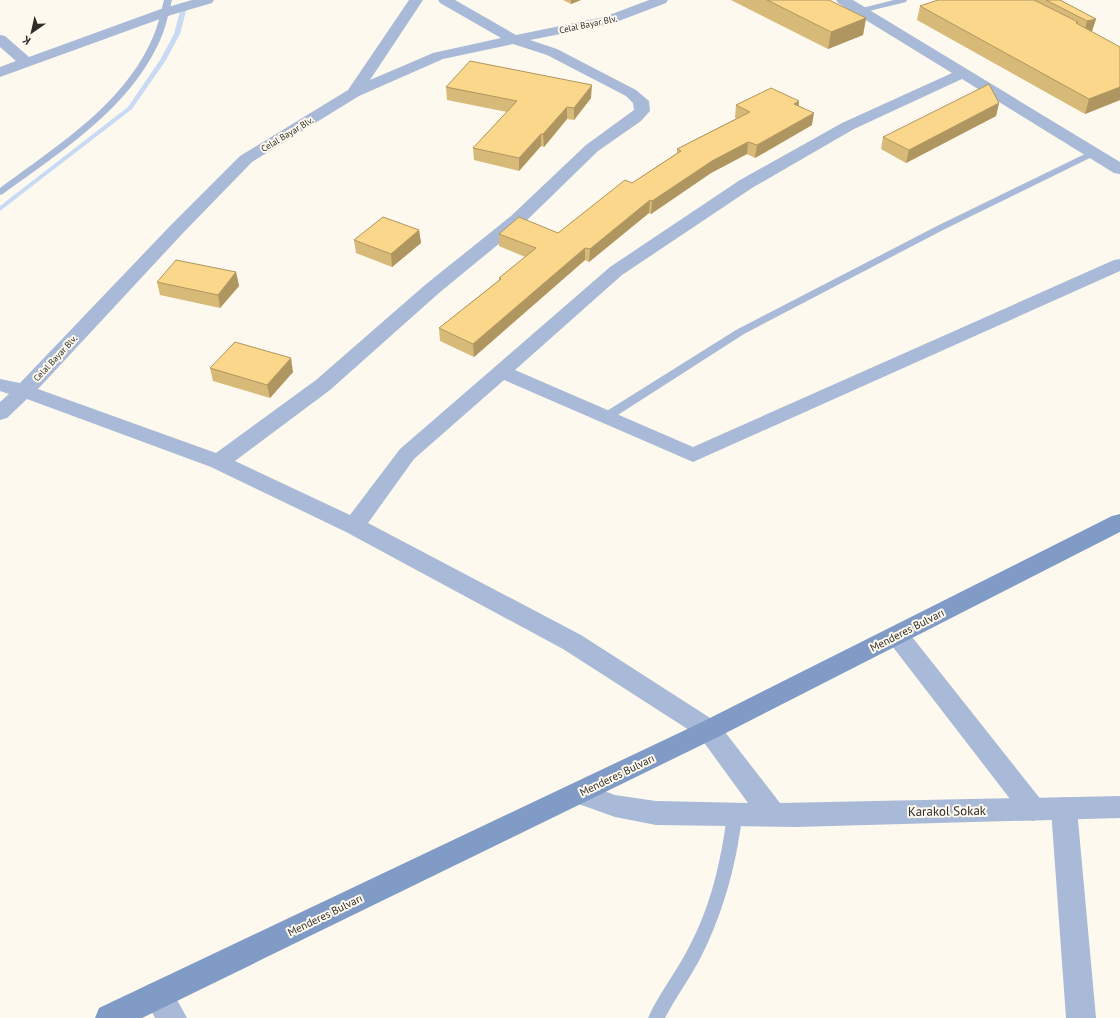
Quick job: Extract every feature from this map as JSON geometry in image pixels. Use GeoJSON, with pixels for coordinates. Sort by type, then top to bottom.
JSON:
{"type":"FeatureCollection","features":[{"type":"Feature","properties":{"kind":"main road","name":"Menderes Bulvarı"},"geometry":{"type":"LineString","coordinates":[[110,1018],[165,1006],[579,793],[709,730],[1120,522]]}},
{"type":"Feature","properties":{"kind":"street"},"geometry":{"type":"LineString","coordinates":[[0,72],[27,63],[167,6],[205,0]]}},
{"type":"Feature","properties":{"kind":"street"},"geometry":{"type":"LineString","coordinates":[[354,92],[416,0]]}},
{"type":"Feature","properties":{"kind":"street"},"geometry":{"type":"LineString","coordinates":[[219,462],[323,385],[432,289],[518,220],[592,148],[635,118],[642,111],[641,101],[631,93],[552,52],[516,40],[445,0]]}},
{"type":"Feature","properties":{"kind":"street","name":"Celal Bayar Blv."},"geometry":{"type":"LineString","coordinates":[[0,413],[24,391],[177,229],[246,159],[354,92],[438,56],[622,16],[661,0]]}},
{"type":"Feature","properties":{"kind":"street"},"geometry":{"type":"LineString","coordinates":[[843,0],[1120,169]]}},
{"type":"Feature","properties":{"kind":"street"},"geometry":{"type":"LineString","coordinates":[[580,25],[593,15],[611,6]]}},
{"type":"Feature","properties":{"kind":"street"},"geometry":{"type":"LineString","coordinates":[[0,39],[27,63]]}},
{"type":"Feature","properties":{"kind":"street"},"geometry":{"type":"LineString","coordinates":[[354,526],[407,454],[616,271],[746,184],[848,126],[963,73]]}},
{"type":"Feature","properties":{"kind":"street"},"geometry":{"type":"LineString","coordinates":[[501,371],[693,455],[1120,264]]}},
{"type":"Feature","properties":{"kind":"street"},"geometry":{"type":"LineString","coordinates":[[0,385],[24,391],[219,462],[354,526],[572,642],[709,730],[773,815]]}},
{"type":"Feature","properties":{"kind":"street"},"geometry":{"type":"LineString","coordinates":[[897,635],[1033,809]]}},
{"type":"Feature","properties":{"kind":"street","name":"Karakol Sokak"},"geometry":{"type":"LineString","coordinates":[[579,793],[615,806],[656,813],[773,815],[1120,807]]}},
{"type":"Feature","properties":{"kind":"street"},"geometry":{"type":"LineString","coordinates":[[1064,809],[1081,1018]]}},
{"type":"Feature","properties":{"kind":"lane"},"geometry":{"type":"LineString","coordinates":[[862,11],[903,0]]}},
{"type":"Feature","properties":{"kind":"lane"},"geometry":{"type":"LineString","coordinates":[[0,192],[90,124],[119,95],[150,53],[167,6]]}},
{"type":"Feature","properties":{"kind":"lane"},"geometry":{"type":"LineString","coordinates":[[606,417],[740,332],[940,228],[1093,153]]}},
{"type":"Feature","properties":{"kind":"lane"},"geometry":{"type":"LineString","coordinates":[[656,1018],[695,952],[713,914],[725,875],[731,845],[734,814]]}},
{"type":"Feature","properties":{"kind":"building"},"geometry":{"type":"Polygon","coordinates":[[[767,0],[829,0],[866,18],[831,32],[767,0]]]}},
{"type":"Feature","properties":{"kind":"building"},"geometry":{"type":"Polygon","coordinates":[[[938,0],[1034,0],[1078,22],[1076,23],[1120,47],[1120,87],[1089,99],[920,6],[938,0]]]}},
{"type":"Feature","properties":{"kind":"building"},"geometry":{"type":"Polygon","coordinates":[[[1046,0],[1060,0],[1096,19],[1087,21],[1046,0]]]}},
{"type":"Feature","properties":{"kind":"building"},"geometry":{"type":"Polygon","coordinates":[[[470,61],[592,85],[574,108],[567,107],[519,158],[473,148],[517,101],[446,87],[470,61]]]}},
{"type":"Feature","properties":{"kind":"building"},"geometry":{"type":"Polygon","coordinates":[[[989,84],[999,103],[909,150],[883,137],[989,84]]]}},
{"type":"Feature","properties":{"kind":"building"},"geometry":{"type":"Polygon","coordinates":[[[771,88],[799,101],[794,104],[814,113],[757,145],[748,142],[712,161],[652,201],[650,200],[590,249],[585,248],[473,344],[439,328],[501,279],[499,278],[536,248],[499,234],[519,217],[558,233],[625,180],[632,183],[681,151],[677,149],[750,112],[736,105],[771,88]]]}},
{"type":"Feature","properties":{"kind":"building"},"geometry":{"type":"Polygon","coordinates":[[[383,217],[419,230],[391,254],[354,240],[383,217]]]}},
{"type":"Feature","properties":{"kind":"building"},"geometry":{"type":"Polygon","coordinates":[[[176,260],[236,272],[218,295],[157,282],[176,260]]]}},
{"type":"Feature","properties":{"kind":"building"},"geometry":{"type":"Polygon","coordinates":[[[235,342],[291,358],[267,385],[210,368],[235,342]]]}},
{"type":"Feature","properties":{"kind":"waterway"},"geometry":{"type":"LineString","coordinates":[[0,209],[130,108],[163,60],[177,34],[183,11]]}}]}
